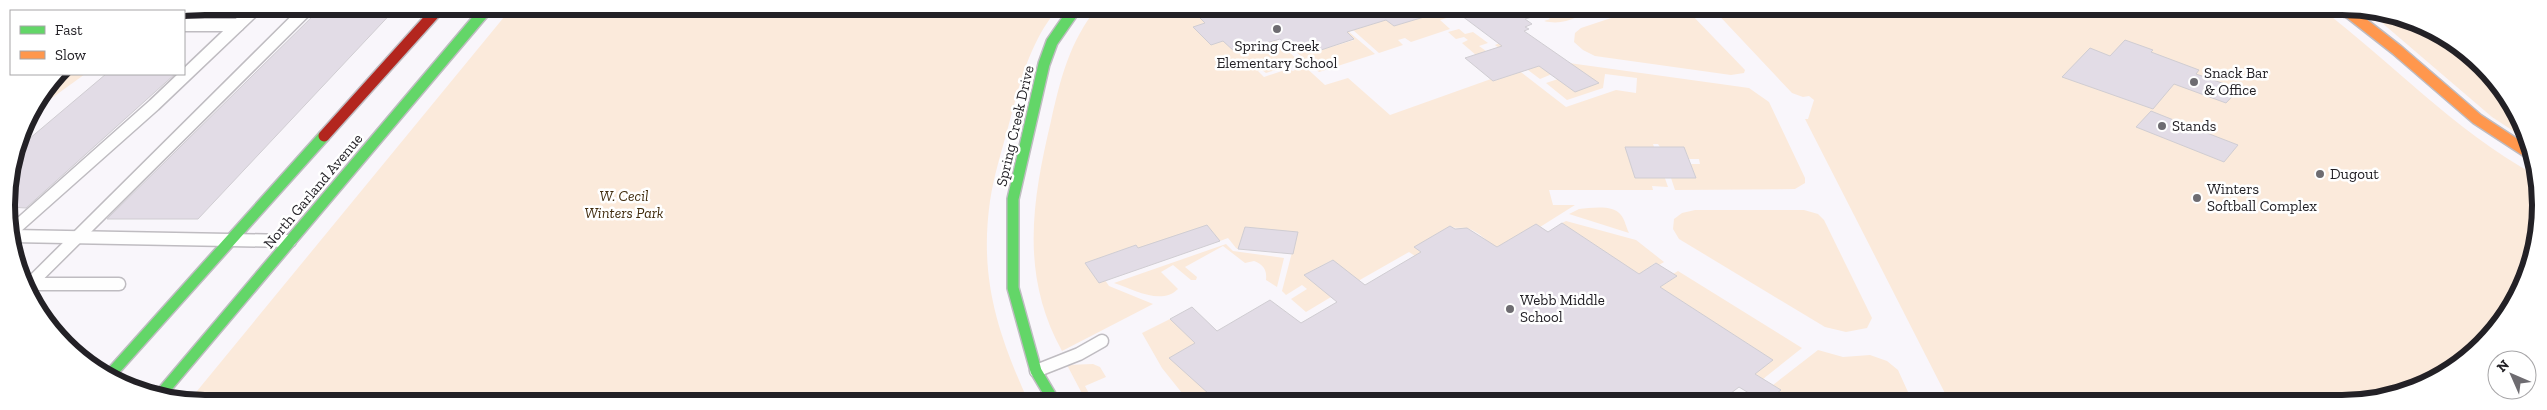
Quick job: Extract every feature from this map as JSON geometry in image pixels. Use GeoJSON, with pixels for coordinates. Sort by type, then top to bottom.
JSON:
{"type":"FeatureCollection","features":[{"type":"Feature","properties":{"kind":"main road","name":"North Garland Avenue"},"geometry":{"type":"LineString","coordinates":[[112,371],[433,15]]}},
{"type":"Feature","properties":{"kind":"main road","name":"North Garland Avenue"},"geometry":{"type":"LineString","coordinates":[[164,390],[481,15]]}},
{"type":"Feature","properties":{"kind":"main road","name":"Spring Creek Drive"},"geometry":{"type":"LineString","coordinates":[[1050,395],[1036,371],[1013,288],[1013,199],[1044,64],[1060,28],[1070,15]]}},
{"type":"Feature","properties":{"kind":"main road"},"geometry":{"type":"LineString","coordinates":[[2352,15],[2398,50],[2477,118],[2524,150]]}},
{"type":"Feature","properties":{"kind":"lane"},"geometry":{"type":"LineString","coordinates":[[17,227],[154,105],[249,15]]}},
{"type":"Feature","properties":{"kind":"lane"},"geometry":{"type":"LineString","coordinates":[[31,282],[301,15]]}},
{"type":"Feature","properties":{"kind":"lane"},"geometry":{"type":"LineString","coordinates":[[185,25],[238,25]]}},
{"type":"Feature","properties":{"kind":"lane"},"geometry":{"type":"LineString","coordinates":[[18,236],[290,241]]}},
{"type":"Feature","properties":{"kind":"lane"},"geometry":{"type":"LineString","coordinates":[[33,285],[119,284]]}},
{"type":"Feature","properties":{"kind":"lane"},"geometry":{"type":"LineString","coordinates":[[1036,371],[1079,354],[1102,341]]}},
{"type":"Feature","properties":{"kind":"green space","name":"W. Cecil Winters Park"},"geometry":{"type":"Polygon","coordinates":[[[506,15],[1053,15],[1034,46],[1023,75],[994,181],[987,229],[989,281],[994,305],[1008,353],[1025,395],[194,395],[506,15]]]}},
{"type":"Feature","properties":{"kind":"green space"},"geometry":{"type":"Polygon","coordinates":[[[1092,15],[1197,15],[1205,23],[1193,27],[1211,45],[1223,41],[1235,52],[1276,40],[1300,62],[1266,73],[1262,70],[1258,71],[1264,77],[1288,69],[1293,71],[1295,70],[1293,67],[1302,64],[1325,85],[1348,78],[1390,115],[1491,79],[1494,81],[1516,73],[1509,63],[1566,107],[1616,90],[1636,93],[1637,78],[1605,74],[1603,88],[1567,100],[1546,83],[1558,79],[1552,74],[1540,79],[1495,45],[1502,42],[1569,63],[1749,88],[1769,102],[1805,178],[1805,183],[1795,189],[1675,190],[1671,178],[1696,178],[1691,164],[1700,164],[1699,159],[1689,159],[1684,147],[1660,147],[1658,144],[1653,144],[1668,187],[1652,186],[1653,190],[1549,190],[1553,205],[1575,205],[1540,227],[1536,224],[1494,249],[1489,242],[1477,233],[1465,228],[1450,226],[1415,247],[1425,254],[1418,258],[1409,252],[1351,285],[1353,276],[1332,260],[1304,275],[1325,292],[1330,290],[1336,294],[1306,312],[1291,299],[1307,289],[1302,285],[1286,295],[1282,291],[1297,233],[1245,227],[1238,249],[1228,238],[1220,241],[1207,225],[1148,245],[1150,264],[1136,245],[1085,263],[1099,283],[1105,280],[1109,286],[1153,304],[1062,351],[1049,323],[1040,294],[1035,266],[1035,209],[1044,151],[1063,75],[1073,47],[1092,15]]]}},
{"type":"Feature","properties":{"kind":"green space"},"geometry":{"type":"Polygon","coordinates":[[[1426,15],[1452,15],[1453,16],[1440,20],[1450,29],[1411,42],[1405,38],[1398,40],[1403,45],[1379,53],[1353,30],[1386,20],[1394,26],[1427,16],[1426,15]]]}},
{"type":"Feature","properties":{"kind":"green space"},"geometry":{"type":"Polygon","coordinates":[[[1546,15],[1574,15],[1577,17],[1561,22],[1544,21],[1550,19],[1546,15]]]}},
{"type":"Feature","properties":{"kind":"green space"},"geometry":{"type":"Polygon","coordinates":[[[1620,15],[1692,15],[1745,70],[1744,73],[1731,75],[1595,56],[1583,50],[1574,42],[1575,33],[1581,28],[1620,15]]]}},
{"type":"Feature","properties":{"kind":"green space","name":"Winters Softball Complex"},"geometry":{"type":"Polygon","coordinates":[[[1719,15],[2329,15],[2476,137],[2529,171],[2532,193],[2532,217],[2526,254],[2518,278],[2507,300],[2493,321],[2467,348],[2437,370],[2415,381],[2391,389],[2354,395],[1946,395],[1805,119],[1808,119],[1814,100],[1809,96],[1803,97],[1792,93],[1719,15]]]}},
{"type":"Feature","properties":{"kind":"green space"},"geometry":{"type":"Polygon","coordinates":[[[2377,19],[2415,29],[2437,40],[2458,54],[2493,89],[2507,110],[2519,135],[2492,117],[2377,19]]]}},
{"type":"Feature","properties":{"kind":"green space"},"geometry":{"type":"Polygon","coordinates":[[[1459,29],[1465,34],[1473,32],[1488,43],[1479,46],[1486,51],[1476,55],[1462,43],[1468,40],[1464,37],[1456,39],[1448,32],[1459,29]]]}},
{"type":"Feature","properties":{"kind":"green space"},"geometry":{"type":"Polygon","coordinates":[[[1347,32],[1375,54],[1319,72],[1294,50],[1313,44],[1321,50],[1354,40],[1347,32]]]}},
{"type":"Feature","properties":{"kind":"green space"},"geometry":{"type":"Polygon","coordinates":[[[67,75],[84,75],[44,104],[67,75]]]}},
{"type":"Feature","properties":{"kind":"green space"},"geometry":{"type":"Polygon","coordinates":[[[1579,209],[1613,209],[1622,217],[1629,233],[1569,214],[1579,209]]]}},
{"type":"Feature","properties":{"kind":"green space"},"geometry":{"type":"Polygon","coordinates":[[[1695,210],[1804,210],[1818,214],[1824,220],[1872,318],[1867,328],[1846,332],[1825,327],[1679,239],[1673,229],[1674,219],[1682,213],[1695,210]]]}},
{"type":"Feature","properties":{"kind":"green space"},"geometry":{"type":"Polygon","coordinates":[[[1566,221],[1636,240],[1664,262],[1659,265],[1655,263],[1639,274],[1562,223],[1566,221]]]}},
{"type":"Feature","properties":{"kind":"green space"},"geometry":{"type":"Polygon","coordinates":[[[1226,244],[1233,251],[1284,258],[1277,287],[1266,280],[1266,273],[1260,264],[1254,261],[1245,263],[1223,246],[1185,267],[1197,277],[1196,280],[1191,280],[1173,265],[1161,272],[1178,289],[1171,294],[1163,296],[1147,295],[1114,283],[1226,244]]]}},
{"type":"Feature","properties":{"kind":"green space"},"geometry":{"type":"Polygon","coordinates":[[[1678,271],[1802,348],[1763,379],[1755,374],[1773,360],[1660,287],[1676,277],[1673,274],[1678,271]]]}},
{"type":"Feature","properties":{"kind":"green space"},"geometry":{"type":"Polygon","coordinates":[[[1170,319],[1196,343],[1170,358],[1210,395],[1184,395],[1162,368],[1142,333],[1170,319]]]}},
{"type":"Feature","properties":{"kind":"green space"},"geometry":{"type":"Polygon","coordinates":[[[1818,350],[1843,357],[1870,355],[1887,361],[1898,370],[1909,395],[1781,395],[1778,393],[1781,390],[1773,385],[1818,350]]]}},
{"type":"Feature","properties":{"kind":"green space"},"geometry":{"type":"Polygon","coordinates":[[[1093,364],[1100,367],[1106,377],[1085,386],[1090,395],[1083,395],[1067,365],[1093,364]]]}},
{"type":"Feature","properties":{"kind":"building"},"geometry":{"type":"Polygon","coordinates":[[[314,15],[390,15],[198,219],[107,219],[314,15]]]}},
{"type":"Feature","properties":{"kind":"building","name":"Spring Creek Elementary School"},"geometry":{"type":"Polygon","coordinates":[[[1197,15],[1431,15],[1394,26],[1386,20],[1347,32],[1354,39],[1321,50],[1314,44],[1293,50],[1280,39],[1235,52],[1223,41],[1211,45],[1193,27],[1205,23],[1197,15]]]}},
{"type":"Feature","properties":{"kind":"building"},"geometry":{"type":"Polygon","coordinates":[[[1461,15],[1539,15],[1525,19],[1532,24],[1525,27],[1529,29],[1524,31],[1599,83],[1575,92],[1539,66],[1493,81],[1465,58],[1502,46],[1461,15]]]}},
{"type":"Feature","properties":{"kind":"building"},"geometry":{"type":"Polygon","coordinates":[[[2125,40],[2199,70],[2196,74],[2239,89],[2226,103],[2174,84],[2153,109],[2062,77],[2090,48],[2110,56],[2125,40]]]}},
{"type":"Feature","properties":{"kind":"building"},"geometry":{"type":"Polygon","coordinates":[[[105,75],[174,75],[26,208],[15,207],[17,180],[26,142],[105,75]]]}},
{"type":"Feature","properties":{"kind":"building"},"geometry":{"type":"Polygon","coordinates":[[[2151,111],[2238,145],[2224,162],[2136,127],[2151,111]]]}},
{"type":"Feature","properties":{"kind":"building"},"geometry":{"type":"Polygon","coordinates":[[[1625,147],[1684,147],[1696,178],[1635,178],[1625,147]]]}},
{"type":"Feature","properties":{"kind":"building","name":"Webb Middle School"},"geometry":{"type":"Polygon","coordinates":[[[1562,223],[1639,274],[1656,263],[1677,276],[1660,287],[1773,360],[1755,374],[1781,390],[1775,395],[1752,395],[1739,387],[1728,395],[1210,395],[1169,358],[1195,343],[1170,319],[1192,307],[1217,331],[1270,300],[1301,323],[1337,302],[1304,275],[1333,260],[1365,285],[1421,252],[1414,247],[1450,226],[1455,229],[1467,228],[1497,247],[1536,224],[1548,232],[1562,223]]]}},
{"type":"Feature","properties":{"kind":"building"},"geometry":{"type":"Polygon","coordinates":[[[1207,225],[1220,241],[1099,283],[1085,263],[1136,245],[1138,248],[1207,225]]]}},
{"type":"Feature","properties":{"kind":"building"},"geometry":{"type":"Polygon","coordinates":[[[1245,227],[1298,232],[1293,254],[1238,249],[1245,227]]]}},
{"type":"Feature","properties":{"kind":"traffic: fast"},"geometry":{"type":"LineString","coordinates":[[164,390],[481,15]]}},
{"type":"Feature","properties":{"kind":"traffic: fast"},"geometry":{"type":"LineString","coordinates":[[1050,395],[1036,371],[1013,288],[1013,199],[1044,64],[1052,42],[1071,15]]}},
{"type":"Feature","properties":{"kind":"traffic: fast"},"geometry":{"type":"LineString","coordinates":[[113,371],[324,136]]}},
{"type":"Feature","properties":{"kind":"traffic: slow"},"geometry":{"type":"LineString","coordinates":[[2352,15],[2397,50],[2477,119],[2524,150]]}},
{"type":"Feature","properties":{"kind":"traffic: jam"},"geometry":{"type":"LineString","coordinates":[[324,136],[433,15]]}},
{"type":"Feature","properties":{"kind":"place","name":"Spring Creek Elementary School"},"geometry":{"type":"Point","coordinates":[1277,29]}},
{"type":"Feature","properties":{"kind":"place","name":"Snack Bar & Office"},"geometry":{"type":"Point","coordinates":[2194,82]}},
{"type":"Feature","properties":{"kind":"place","name":"Stands"},"geometry":{"type":"Point","coordinates":[2162,126]}},
{"type":"Feature","properties":{"kind":"place","name":"Dugout"},"geometry":{"type":"Point","coordinates":[2320,174]}},
{"type":"Feature","properties":{"kind":"place","name":"Winters Softball Complex"},"geometry":{"type":"Point","coordinates":[2197,198]}},
{"type":"Feature","properties":{"kind":"place","name":"Webb Middle School"},"geometry":{"type":"Point","coordinates":[1510,309]}}]}
